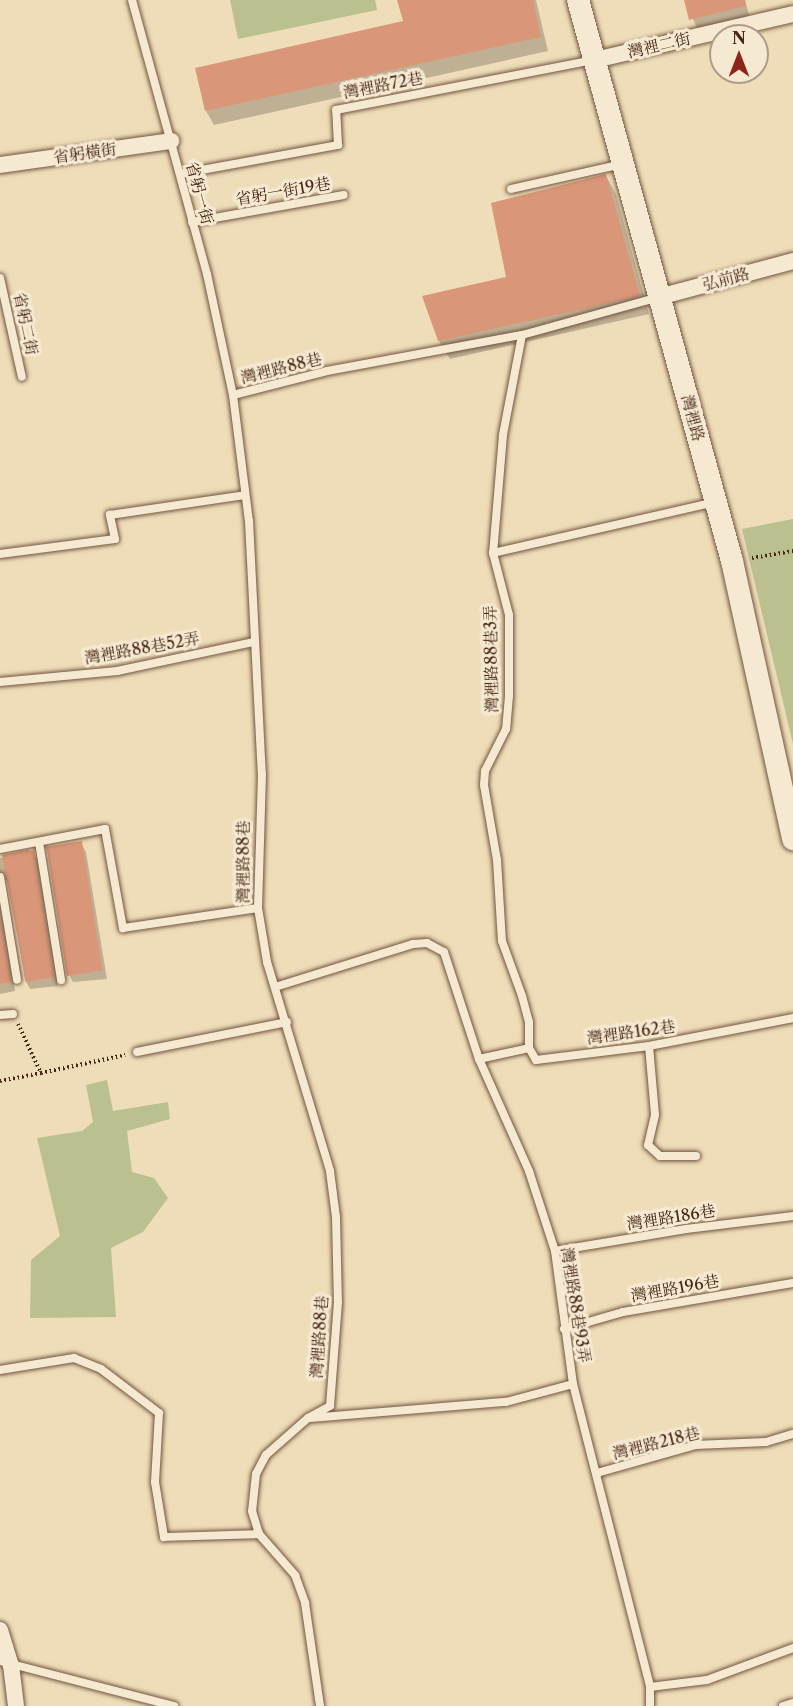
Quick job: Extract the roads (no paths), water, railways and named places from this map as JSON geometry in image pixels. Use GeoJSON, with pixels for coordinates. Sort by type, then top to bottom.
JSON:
{"type":"FeatureCollection","features":[{"type":"Feature","properties":{"kind":"street","name":"灣裡路"},"geometry":{"type":"LineString","coordinates":[[578,0],[732,561],[793,839]]}},
{"type":"Feature","properties":{"kind":"street","name":"灣裡二街"},"geometry":{"type":"LineString","coordinates":[[595,60],[793,14]]}},
{"type":"Feature","properties":{"kind":"street","name":"省躬橫街"},"geometry":{"type":"LineString","coordinates":[[0,165],[171,141]]}},
{"type":"Feature","properties":{"kind":"street","name":"弘前路"},"geometry":{"type":"LineString","coordinates":[[659,297],[793,261]]}},
{"type":"Feature","properties":{"kind":"street"},"geometry":{"type":"LineString","coordinates":[[0,1630],[16,1706]]}},
{"type":"Feature","properties":{"kind":"lane","name":"省躬一街"},"geometry":{"type":"LineString","coordinates":[[132,0],[180,174],[233,395]]}},
{"type":"Feature","properties":{"kind":"lane","name":"灣裡路72巷"},"geometry":{"type":"LineString","coordinates":[[180,174],[338,146],[336,110],[595,60]]}},
{"type":"Feature","properties":{"kind":"lane"},"geometry":{"type":"LineString","coordinates":[[511,189],[623,164]]}},
{"type":"Feature","properties":{"kind":"lane","name":"省躬一街19巷"},"geometry":{"type":"LineString","coordinates":[[192,222],[344,195]]}},
{"type":"Feature","properties":{"kind":"lane","name":"省躬二街"},"geometry":{"type":"LineString","coordinates":[[0,278],[22,377]]}},
{"type":"Feature","properties":{"kind":"lane","name":"灣裡路88巷"},"geometry":{"type":"LineString","coordinates":[[320,1706],[305,1603],[295,1575],[259,1534],[252,1511],[256,1474],[266,1455],[308,1418],[330,1406],[338,1302],[336,1217],[330,1172],[275,987],[258,908],[262,774],[244,495],[233,395],[327,371],[522,335],[659,297]]}},
{"type":"Feature","properties":{"kind":"lane","name":"灣裡路88巷3弄"},"geometry":{"type":"LineString","coordinates":[[522,335],[503,435],[493,553],[509,615],[509,696],[506,729],[485,771],[484,785],[497,860],[502,941],[529,1022],[529,1048]]}},
{"type":"Feature","properties":{"kind":"lane"},"geometry":{"type":"LineString","coordinates":[[0,554],[115,539],[110,515],[244,495]]}},
{"type":"Feature","properties":{"kind":"lane"},"geometry":{"type":"LineString","coordinates":[[493,553],[716,502]]}},
{"type":"Feature","properties":{"kind":"lane","name":"灣裡路88巷52弄"},"geometry":{"type":"LineString","coordinates":[[0,682],[117,671],[253,642]]}},
{"type":"Feature","properties":{"kind":"lane"},"geometry":{"type":"LineString","coordinates":[[0,849],[105,829],[123,928],[258,908]]}},
{"type":"Feature","properties":{"kind":"lane"},"geometry":{"type":"LineString","coordinates":[[39,842],[61,980]]}},
{"type":"Feature","properties":{"kind":"lane"},"geometry":{"type":"LineString","coordinates":[[0,877],[17,980]]}},
{"type":"Feature","properties":{"kind":"lane","name":"灣裡路88巷93弄"},"geometry":{"type":"LineString","coordinates":[[275,987],[413,944],[436,946],[444,952],[479,1059],[529,1171],[555,1251],[573,1384],[650,1687],[650,1706]]}},
{"type":"Feature","properties":{"kind":"lane"},"geometry":{"type":"LineString","coordinates":[[0,1015],[13,1014]]}},
{"type":"Feature","properties":{"kind":"lane","name":"灣裡路162巷"},"geometry":{"type":"LineString","coordinates":[[529,1048],[536,1060],[649,1046],[793,1018]]}},
{"type":"Feature","properties":{"kind":"lane"},"geometry":{"type":"LineString","coordinates":[[137,1052],[287,1022]]}},
{"type":"Feature","properties":{"kind":"lane"},"geometry":{"type":"LineString","coordinates":[[649,1046],[655,1115],[648,1145],[660,1156],[696,1156]]}},
{"type":"Feature","properties":{"kind":"lane"},"geometry":{"type":"LineString","coordinates":[[479,1059],[529,1048]]}},
{"type":"Feature","properties":{"kind":"lane","name":"灣裡路186巷"},"geometry":{"type":"LineString","coordinates":[[555,1251],[686,1229],[793,1216]]}},
{"type":"Feature","properties":{"kind":"lane","name":"灣裡路196巷"},"geometry":{"type":"LineString","coordinates":[[564,1329],[624,1312],[793,1283]]}},
{"type":"Feature","properties":{"kind":"lane"},"geometry":{"type":"LineString","coordinates":[[0,1370],[74,1358],[101,1369],[159,1413],[155,1482],[164,1537],[259,1534]]}},
{"type":"Feature","properties":{"kind":"lane"},"geometry":{"type":"LineString","coordinates":[[308,1418],[411,1413],[506,1402],[573,1384]]}},
{"type":"Feature","properties":{"kind":"lane","name":"灣裡路218巷"},"geometry":{"type":"LineString","coordinates":[[597,1473],[695,1445],[766,1442],[793,1434]]}},
{"type":"Feature","properties":{"kind":"lane"},"geometry":{"type":"LineString","coordinates":[[650,1687],[707,1680],[793,1648]]}},
{"type":"Feature","properties":{"kind":"lane"},"geometry":{"type":"LineString","coordinates":[[6,1663],[174,1706]]}},
{"type":"Feature","properties":{"kind":"lane"},"geometry":{"type":"LineString","coordinates":[[783,1706],[793,1703]]}}]}
